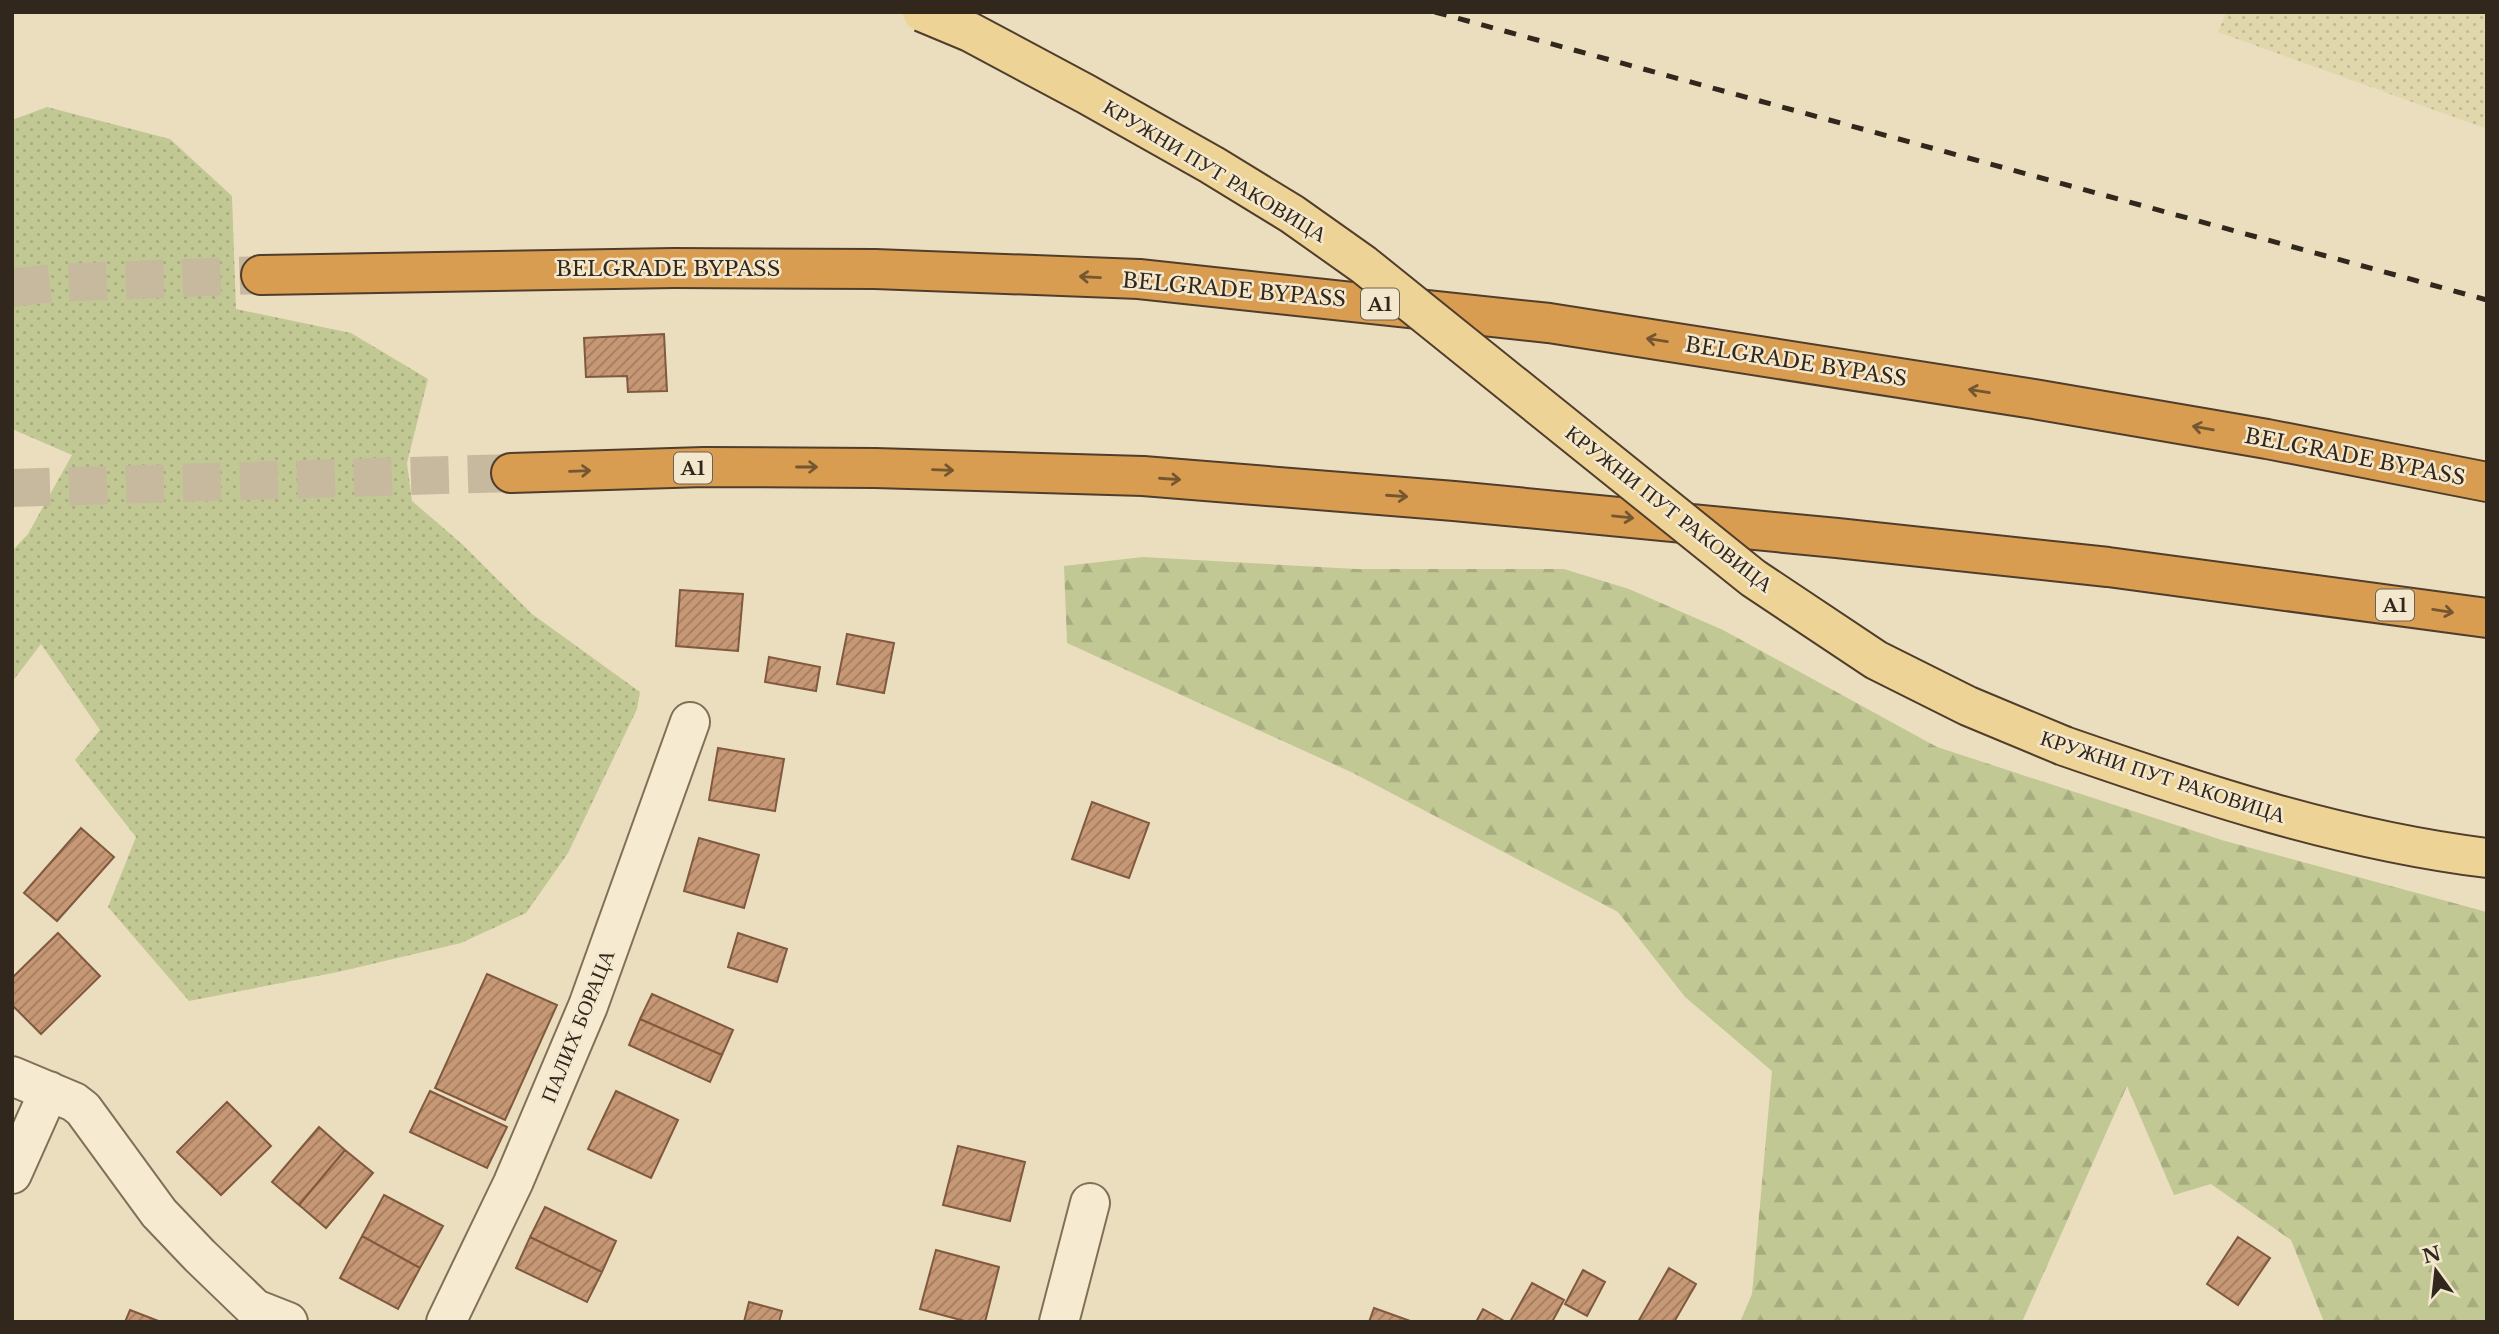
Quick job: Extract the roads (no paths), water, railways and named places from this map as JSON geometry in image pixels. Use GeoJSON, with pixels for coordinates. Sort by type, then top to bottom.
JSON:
{"type":"FeatureCollection","features":[{"type":"Feature","properties":{"kind":"highway","name":"BELGRADE BYPASS"},"geometry":{"type":"LineString","coordinates":[[261,275],[674,268],[875,269],[1139,279],[1549,323],[2062,404],[2267,439],[2487,482]]}},
{"type":"Feature","properties":{"kind":"highway","name":"A1"},"geometry":{"type":"LineString","coordinates":[[512,473],[704,467],[875,468],[1143,476],[1454,501],[1837,538],[2108,567],[2487,618]]}},
{"type":"Feature","properties":{"kind":"main road","name":"КРУЖНИ ПУТ РАКОВИЦА"},"geometry":{"type":"LineString","coordinates":[[922,12],[970,32],[1086,94],[1292,214],[1375,274],[1752,578],[1876,660],[1968,706],[2064,746],[2162,780],[2306,824],[2445,853],[2487,858]]}},
{"type":"Feature","properties":{"kind":"street","name":"ПАЛИХ БОРАЦА"},"geometry":{"type":"LineString","coordinates":[[446,1322],[513,1183],[588,1006],[690,722]]}},
{"type":"Feature","properties":{"kind":"street"},"geometry":{"type":"LineString","coordinates":[[12,1076],[74,1102],[83,1109],[159,1213],[264,1317]]}},
{"type":"Feature","properties":{"kind":"street"},"geometry":{"type":"LineString","coordinates":[[12,1174],[48,1091]]}},
{"type":"Feature","properties":{"kind":"street"},"geometry":{"type":"LineString","coordinates":[[1059,1322],[1090,1203]]}},
{"type":"Feature","properties":{"kind":"tunnel"},"geometry":{"type":"LineString","coordinates":[[12,288],[53,283],[261,275]]}},
{"type":"Feature","properties":{"kind":"tunnel"},"geometry":{"type":"LineString","coordinates":[[12,488],[511,473]]}},
{"type":"Feature","properties":{"kind":"railway"},"geometry":{"type":"LineString","coordinates":[[1435,12],[2487,300]]}}]}
